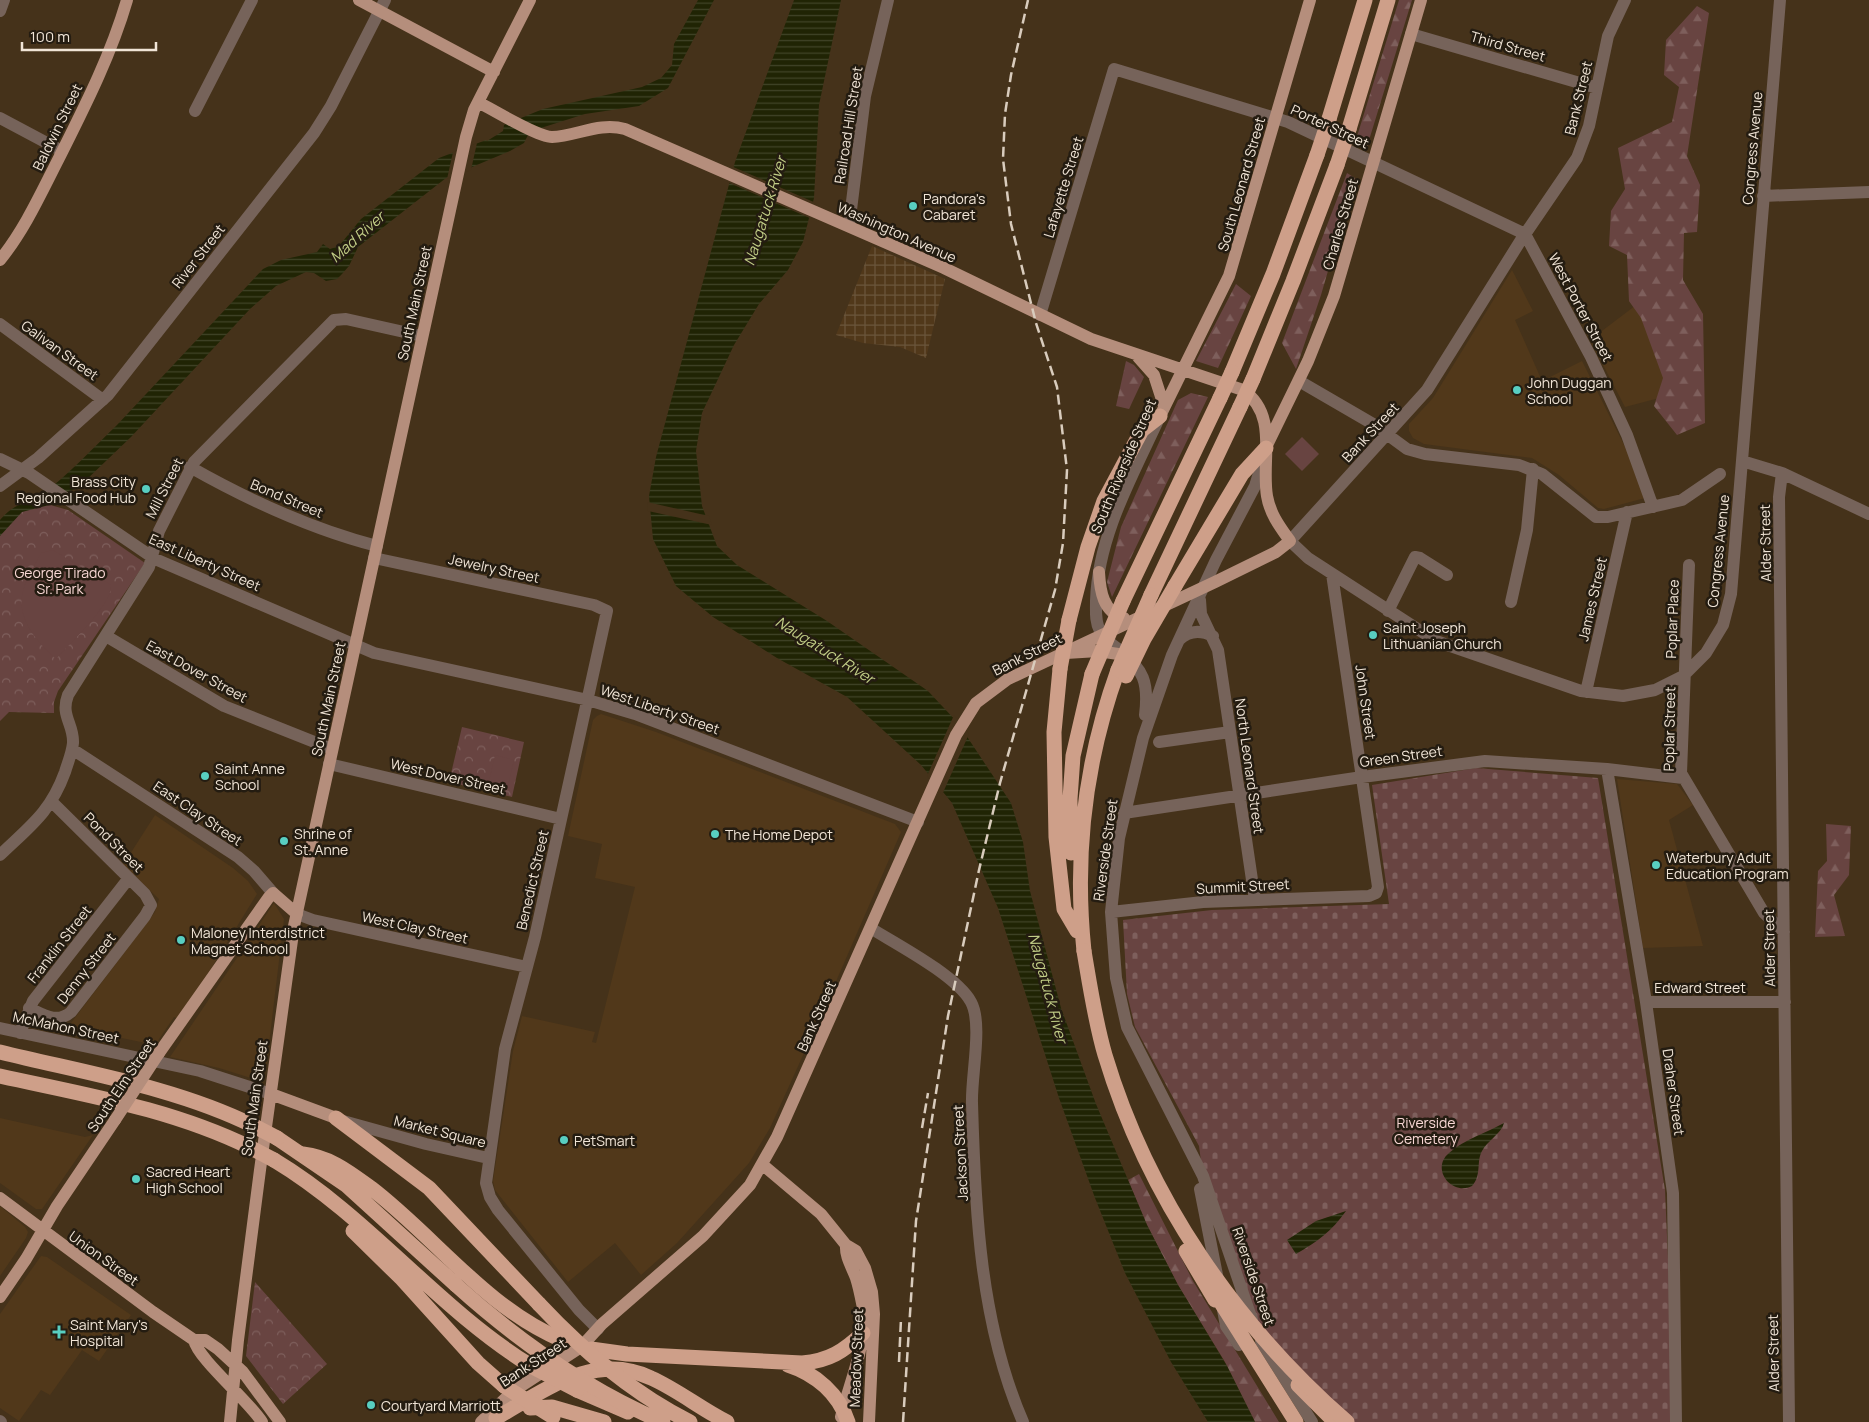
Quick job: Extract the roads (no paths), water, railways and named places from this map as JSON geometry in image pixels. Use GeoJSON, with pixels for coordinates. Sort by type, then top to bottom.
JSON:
{"type":"FeatureCollection","features":[{"type":"Feature","properties":{"kind":"highway"},"geometry":{"type":"LineString","coordinates":[[1296,1422],[1208,1282],[1155,1184],[1104,1061],[1089,1006],[1077,931],[1070,799],[1073,756],[1092,674],[1123,601],[1232,372],[1276,266],[1330,119],[1365,0]]}},
{"type":"Feature","properties":{"kind":"highway"},"geometry":{"type":"LineString","coordinates":[[1291,1422],[1221,1312],[1184,1247],[1155,1189],[1128,1119],[1105,1053],[1084,951],[1080,916],[1080,854],[1084,806],[1092,760],[1122,673],[1151,595],[1240,407],[1296,274],[1337,165],[1388,0]]}},
{"type":"Feature","properties":{"kind":"highway"},"geometry":{"type":"LineString","coordinates":[[1077,931],[1064,909],[1056,837],[1054,732],[1058,662],[1088,546],[1104,502],[1142,430],[1162,411]]}},
{"type":"Feature","properties":{"kind":"highway"},"geometry":{"type":"LineString","coordinates":[[1122,673],[1242,474],[1266,448]]}},
{"type":"Feature","properties":{"kind":"highway"},"geometry":{"type":"LineString","coordinates":[[0,1052],[164,1092],[207,1106],[277,1138],[303,1154],[361,1198],[497,1321],[552,1361],[603,1393],[663,1422]]}},
{"type":"Feature","properties":{"kind":"highway"},"geometry":{"type":"LineString","coordinates":[[0,1076],[161,1112],[216,1131],[274,1160],[320,1190],[455,1311],[498,1344],[531,1366],[577,1390],[655,1422]]}},
{"type":"Feature","properties":{"kind":"highway"},"geometry":{"type":"LineString","coordinates":[[336,1118],[429,1188],[580,1345],[610,1370],[655,1402],[690,1422]]}},
{"type":"Feature","properties":{"kind":"highway"},"geometry":{"type":"LineString","coordinates":[[1128,1119],[1147,1162],[1178,1220],[1234,1304],[1278,1356],[1347,1422]]}},
{"type":"Feature","properties":{"kind":"highway"},"geometry":{"type":"LineString","coordinates":[[303,1154],[333,1162],[364,1183],[404,1215],[507,1308],[529,1324],[562,1340],[591,1349],[627,1354],[802,1363],[828,1359],[843,1351],[863,1333]]}},
{"type":"Feature","properties":{"kind":"highway"},"geometry":{"type":"LineString","coordinates":[[320,1190],[332,1212],[402,1279],[478,1363],[504,1386],[558,1419]]}},
{"type":"Feature","properties":{"kind":"highway"},"geometry":{"type":"LineString","coordinates":[[1208,1282],[1296,1384],[1326,1422]]}},
{"type":"Feature","properties":{"kind":"highway"},"geometry":{"type":"LineString","coordinates":[[776,1363],[794,1367],[815,1378],[832,1393],[844,1418]]}},
{"type":"Feature","properties":{"kind":"highway"},"geometry":{"type":"LineString","coordinates":[[492,1420],[565,1379],[605,1368],[637,1372],[651,1378],[727,1422]]}},
{"type":"Feature","properties":{"kind":"highway"},"geometry":{"type":"LineString","coordinates":[[1296,1384],[1335,1422]]}},
{"type":"Feature","properties":{"kind":"highway"},"geometry":{"type":"LineString","coordinates":[[492,1420],[525,1408],[552,1407],[604,1422]]}},
{"type":"Feature","properties":{"kind":"main road","name":"Baldwin Street"},"geometry":{"type":"LineString","coordinates":[[0,260],[23,228],[62,151],[107,57],[127,0]]}},
{"type":"Feature","properties":{"kind":"main road"},"geometry":{"type":"LineString","coordinates":[[359,0],[382,5],[494,72]]}},
{"type":"Feature","properties":{"kind":"main road","name":"South Main Street"},"geometry":{"type":"LineString","coordinates":[[230,1422],[286,980],[297,914],[463,148],[478,102],[530,0]]}},
{"type":"Feature","properties":{"kind":"main road","name":"South Leonard Street"},"geometry":{"type":"LineString","coordinates":[[1182,370],[1229,276],[1310,0]]}},
{"type":"Feature","properties":{"kind":"main road","name":"Charles Street"},"geometry":{"type":"LineString","coordinates":[[1266,448],[1299,381],[1334,296],[1421,0]]}},
{"type":"Feature","properties":{"kind":"main road","name":"Washington Avenue"},"geometry":{"type":"LineString","coordinates":[[478,102],[538,133],[553,137],[601,127],[619,128],[944,268],[1090,339],[1237,387],[1257,403],[1264,416],[1266,448]]}},
{"type":"Feature","properties":{"kind":"main road"},"geometry":{"type":"LineString","coordinates":[[1131,353],[1144,362],[1154,375],[1162,411]]}},
{"type":"Feature","properties":{"kind":"main road","name":"South Riverside Street"},"geometry":{"type":"LineString","coordinates":[[1162,411],[1182,370]]}},
{"type":"Feature","properties":{"kind":"main road","name":"Congress Avenue"},"geometry":{"type":"LineString","coordinates":[[1266,448],[1266,490],[1269,505],[1276,521],[1290,541]]}},
{"type":"Feature","properties":{"kind":"main road","name":"Bank Street"},"geometry":{"type":"LineString","coordinates":[[481,1422],[512,1392],[581,1347],[598,1329],[714,1225],[750,1185],[763,1165],[872,929],[962,723],[976,703],[991,690],[1058,662],[1102,634],[1136,618],[1202,593],[1276,552],[1290,541]]}},
{"type":"Feature","properties":{"kind":"main road"},"geometry":{"type":"LineString","coordinates":[[1099,572],[1101,594],[1110,610],[1117,616],[1136,618]]}},
{"type":"Feature","properties":{"kind":"main road"},"geometry":{"type":"LineString","coordinates":[[1058,662],[1098,651],[1125,655]]}},
{"type":"Feature","properties":{"kind":"main road","name":"East Clay Street"},"geometry":{"type":"LineString","coordinates":[[274,894],[297,914]]}},
{"type":"Feature","properties":{"kind":"main road","name":"South Elm Street"},"geometry":{"type":"LineString","coordinates":[[0,1297],[160,1053],[264,902],[274,894]]}},
{"type":"Feature","properties":{"kind":"main road","name":"Market Square"},"geometry":{"type":"LineString","coordinates":[[271,1094],[336,1118]]}},
{"type":"Feature","properties":{"kind":"main road","name":"Meadow Street"},"geometry":{"type":"LineString","coordinates":[[763,1165],[821,1214],[846,1245],[854,1249],[860,1258],[869,1281],[875,1328],[869,1422]]}},
{"type":"Feature","properties":{"kind":"main road","name":"Union Street"},"geometry":{"type":"LineString","coordinates":[[0,1198],[42,1231],[194,1340],[208,1341],[236,1364],[263,1396],[280,1422]]}},
{"type":"Feature","properties":{"kind":"main road","name":"Meadow Street"},"geometry":{"type":"LineString","coordinates":[[844,1418],[860,1354],[863,1333],[861,1298],[856,1277],[846,1254],[846,1245]]}},
{"type":"Feature","properties":{"kind":"main road","name":"Union Street"},"geometry":{"type":"LineString","coordinates":[[194,1340],[198,1350],[234,1388],[262,1422]]}},
{"type":"Feature","properties":{"kind":"street"},"geometry":{"type":"LineString","coordinates":[[0,11],[4,0]]}},
{"type":"Feature","properties":{"kind":"street"},"geometry":{"type":"LineString","coordinates":[[195,111],[252,0]]}},
{"type":"Feature","properties":{"kind":"street","name":"Railroad Hill Street"},"geometry":{"type":"LineString","coordinates":[[849,226],[866,96],[888,0]]}},
{"type":"Feature","properties":{"kind":"street","name":"Bank Street"},"geometry":{"type":"LineString","coordinates":[[1290,541],[1387,436],[1431,384],[1525,234],[1580,152],[1610,32],[1625,0]]}},
{"type":"Feature","properties":{"kind":"street","name":"Congress Avenue"},"geometry":{"type":"LineString","coordinates":[[1290,541],[1302,553],[1332,574],[1424,634],[1448,646],[1586,692],[1614,696],[1639,694],[1663,687],[1685,674],[1712,646],[1728,610],[1733,571],[1780,0]]}},
{"type":"Feature","properties":{"kind":"street","name":"River Street"},"geometry":{"type":"LineString","coordinates":[[0,486],[38,458],[103,400],[314,133],[382,5]]}},
{"type":"Feature","properties":{"kind":"street","name":"Third Street"},"geometry":{"type":"LineString","coordinates":[[1411,34],[1597,88]]}},
{"type":"Feature","properties":{"kind":"street","name":"Porter Street"},"geometry":{"type":"LineString","coordinates":[[1114,69],[1276,117],[1525,234]]}},
{"type":"Feature","properties":{"kind":"street","name":"Lafayette Street"},"geometry":{"type":"LineString","coordinates":[[1040,315],[1114,69]]}},
{"type":"Feature","properties":{"kind":"street"},"geometry":{"type":"LineString","coordinates":[[0,118],[62,151]]}},
{"type":"Feature","properties":{"kind":"street"},"geometry":{"type":"LineString","coordinates":[[1763,196],[1869,192]]}},
{"type":"Feature","properties":{"kind":"street","name":"West Porter Street"},"geometry":{"type":"LineString","coordinates":[[1525,234],[1578,333],[1628,435],[1653,507]]}},
{"type":"Feature","properties":{"kind":"street","name":"Mill Street"},"geometry":{"type":"LineString","coordinates":[[0,855],[52,802],[72,749],[72,735],[65,714],[66,702],[72,688],[149,567],[161,526],[190,467],[334,320],[346,319],[422,336]]}},
{"type":"Feature","properties":{"kind":"street","name":"Galivan Street"},"geometry":{"type":"LineString","coordinates":[[0,324],[103,400]]}},
{"type":"Feature","properties":{"kind":"street"},"geometry":{"type":"LineString","coordinates":[[1299,381],[1373,424],[1401,446],[1416,452],[1519,465],[1533,469],[1546,477],[1594,517],[1602,518],[1688,498],[1720,474]]}},
{"type":"Feature","properties":{"kind":"street","name":"South Riverside Street"},"geometry":{"type":"LineString","coordinates":[[1102,634],[1096,618],[1099,572],[1115,514],[1162,411]]}},
{"type":"Feature","properties":{"kind":"street"},"geometry":{"type":"LineString","coordinates":[[1202,593],[1255,486],[1266,448]]}},
{"type":"Feature","properties":{"kind":"street","name":"East Liberty Street"},"geometry":{"type":"LineString","coordinates":[[0,458],[34,476],[152,557],[355,644]]}},
{"type":"Feature","properties":{"kind":"street"},"geometry":{"type":"LineString","coordinates":[[1742,461],[1782,473],[1869,514]]}},
{"type":"Feature","properties":{"kind":"street","name":"Bond Street"},"geometry":{"type":"LineString","coordinates":[[190,467],[237,493],[280,513],[376,552]]}},
{"type":"Feature","properties":{"kind":"street"},"geometry":{"type":"LineString","coordinates":[[1511,602],[1527,530],[1533,469]]}},
{"type":"Feature","properties":{"kind":"street","name":"Alder Street"},"geometry":{"type":"LineString","coordinates":[[1782,473],[1779,497],[1789,1422]]}},
{"type":"Feature","properties":{"kind":"street","name":"James Street"},"geometry":{"type":"LineString","coordinates":[[1586,692],[1627,512]]}},
{"type":"Feature","properties":{"kind":"street","name":"Jewelry Street"},"geometry":{"type":"LineString","coordinates":[[376,552],[606,609]]}},
{"type":"Feature","properties":{"kind":"street"},"geometry":{"type":"LineString","coordinates":[[1388,610],[1415,557],[1420,558],[1447,575]]}},
{"type":"Feature","properties":{"kind":"street","name":"Poplar Place"},"geometry":{"type":"LineString","coordinates":[[1685,674],[1689,565]]}},
{"type":"Feature","properties":{"kind":"street","name":"John Street"},"geometry":{"type":"LineString","coordinates":[[1332,574],[1378,887],[1376,893]]}},
{"type":"Feature","properties":{"kind":"street","name":"North Leonard Street"},"geometry":{"type":"LineString","coordinates":[[1202,593],[1201,614],[1218,650],[1255,900]]}},
{"type":"Feature","properties":{"kind":"street","name":"Riverside Street"},"geometry":{"type":"LineString","coordinates":[[1202,593],[1178,642],[1143,738],[1124,813],[1116,860],[1111,912],[1116,978],[1127,1027],[1208,1189],[1254,1326],[1271,1359],[1312,1422]]}},
{"type":"Feature","properties":{"kind":"street","name":"Benedict Street"},"geometry":{"type":"LineString","coordinates":[[488,1158],[505,1049],[527,967],[561,819],[607,616],[606,609]]}},
{"type":"Feature","properties":{"kind":"street"},"geometry":{"type":"LineString","coordinates":[[1178,642],[1191,632],[1207,633],[1213,636]]}},
{"type":"Feature","properties":{"kind":"street","name":"Riverside Street"},"geometry":{"type":"LineString","coordinates":[[1102,634],[1138,667],[1146,687],[1143,738]]}},
{"type":"Feature","properties":{"kind":"street","name":"East Dover Street"},"geometry":{"type":"LineString","coordinates":[[106,636],[224,706],[332,750]]}},
{"type":"Feature","properties":{"kind":"street","name":"West Liberty Street"},"geometry":{"type":"LineString","coordinates":[[355,644],[378,655],[588,700],[674,727],[918,822]]}},
{"type":"Feature","properties":{"kind":"street","name":"Poplar Street"},"geometry":{"type":"LineString","coordinates":[[1685,674],[1681,767],[1683,778],[1764,913],[1784,932]]}},
{"type":"Feature","properties":{"kind":"street"},"geometry":{"type":"LineString","coordinates":[[1159,742],[1230,732]]}},
{"type":"Feature","properties":{"kind":"street","name":"East Clay Street"},"geometry":{"type":"LineString","coordinates":[[72,749],[238,857],[254,871],[274,894]]}},
{"type":"Feature","properties":{"kind":"street","name":"Green Street"},"geometry":{"type":"LineString","coordinates":[[1124,813],[1362,776],[1485,760],[1607,769],[1683,778]]}},
{"type":"Feature","properties":{"kind":"street","name":"West Dover Street"},"geometry":{"type":"LineString","coordinates":[[329,764],[561,819]]}},
{"type":"Feature","properties":{"kind":"street","name":"Draher Street"},"geometry":{"type":"LineString","coordinates":[[1607,769],[1646,1002],[1673,1193],[1676,1422]]}},
{"type":"Feature","properties":{"kind":"street","name":"Pond Street"},"geometry":{"type":"LineString","coordinates":[[52,802],[149,899],[150,905]]}},
{"type":"Feature","properties":{"kind":"street","name":"Franklin Street"},"geometry":{"type":"LineString","coordinates":[[20,1032],[29,1008],[129,878]]}},
{"type":"Feature","properties":{"kind":"street","name":"Summit Street"},"geometry":{"type":"LineString","coordinates":[[1111,912],[1203,902],[1369,896],[1376,893]]}},
{"type":"Feature","properties":{"kind":"street","name":"Denny Street"},"geometry":{"type":"LineString","coordinates":[[29,1008],[56,1018],[63,1018],[71,1012],[145,916],[150,905]]}},
{"type":"Feature","properties":{"kind":"street","name":"West Clay Street"},"geometry":{"type":"LineString","coordinates":[[297,914],[313,920],[527,967]]}},
{"type":"Feature","properties":{"kind":"street","name":"Jackson Street"},"geometry":{"type":"LineString","coordinates":[[872,929],[948,979],[967,996],[975,1012],[977,1028],[972,1102],[986,1287],[998,1354],[1023,1422]]}},
{"type":"Feature","properties":{"kind":"street","name":"Edward Street"},"geometry":{"type":"LineString","coordinates":[[1646,1002],[1785,1002]]}},
{"type":"Feature","properties":{"kind":"street","name":"McMahon Street"},"geometry":{"type":"LineString","coordinates":[[0,1028],[192,1069],[271,1094]]}},
{"type":"Feature","properties":{"kind":"street","name":"Market Square"},"geometry":{"type":"LineString","coordinates":[[336,1118],[419,1142],[488,1158],[486,1187],[493,1203],[579,1310],[598,1329]]}},
{"type":"Feature","properties":{"kind":"street","name":"Riverside Street"},"geometry":{"type":"LineString","coordinates":[[1195,1160],[1226,1326],[1291,1422]]}},
{"type":"Feature","properties":{"kind":"water","name":"Mad River"},"geometry":{"type":"Polygon","coordinates":[[[698,0],[714,0],[668,88],[639,106],[585,114],[544,127],[528,135],[524,143],[510,151],[446,178],[358,247],[349,266],[337,279],[326,281],[314,273],[306,272],[276,286],[250,309],[131,437],[83,483],[49,505],[22,512],[0,536],[0,520],[12,509],[43,494],[72,469],[117,425],[263,269],[281,260],[317,252],[323,244],[330,249],[339,246],[361,219],[439,158],[487,141],[503,131],[504,125],[543,109],[642,87],[661,78],[672,65],[674,44],[698,0]]]}},
{"type":"Feature","properties":{"kind":"water","name":"Naugatuck River"},"geometry":{"type":"Polygon","coordinates":[[[794,0],[841,0],[819,105],[814,198],[803,242],[788,270],[759,304],[734,345],[702,413],[696,451],[702,506],[717,546],[737,565],[827,621],[928,691],[958,723],[1011,803],[1023,842],[1030,891],[1061,1008],[1096,1104],[1147,1225],[1178,1285],[1227,1366],[1255,1422],[1208,1422],[1171,1362],[1125,1273],[1095,1198],[1059,1098],[998,908],[952,803],[921,765],[847,697],[777,658],[713,617],[676,586],[653,539],[649,496],[656,457],[735,162],[794,0]]]}},
{"type":"Feature","properties":{"kind":"water"},"geometry":{"type":"Polygon","coordinates":[[[1504,1123],[1482,1151],[1477,1177],[1472,1186],[1464,1188],[1451,1184],[1443,1173],[1442,1166],[1444,1159],[1449,1153],[1469,1140],[1504,1123]]]}},
{"type":"Feature","properties":{"kind":"water"},"geometry":{"type":"Polygon","coordinates":[[[1346,1211],[1324,1236],[1296,1254],[1287,1240],[1316,1221],[1346,1211]]]}},
{"type":"Feature","properties":{"kind":"railway"},"geometry":{"type":"LineString","coordinates":[[903,1422],[916,1221],[948,1016],[979,870],[1000,783],[1055,590],[1063,543],[1067,470],[1057,387],[1036,323],[1011,224],[1003,159],[1005,114],[1011,75],[1028,0]]}},
{"type":"Feature","properties":{"kind":"railway"},"geometry":{"type":"LineString","coordinates":[[922,1128],[928,1093]]}},
{"type":"Feature","properties":{"kind":"railway"},"geometry":{"type":"LineString","coordinates":[[899,1362],[901,1319]]}},
{"type":"Feature","properties":{"kind":"place","name":"Pandora's Cabaret"},"geometry":{"type":"Point","coordinates":[913,206]}},
{"type":"Feature","properties":{"kind":"place","name":"John Duggan School"},"geometry":{"type":"Point","coordinates":[1517,390]}},
{"type":"Feature","properties":{"kind":"place","name":"Brass City Regional Food Hub"},"geometry":{"type":"Point","coordinates":[146,489]}},
{"type":"Feature","properties":{"kind":"place","name":"Saint Joseph Lithuanian Church"},"geometry":{"type":"Point","coordinates":[1373,635]}},
{"type":"Feature","properties":{"kind":"place","name":"Saint Anne School"},"geometry":{"type":"Point","coordinates":[205,776]}},
{"type":"Feature","properties":{"kind":"place","name":"The Home Depot"},"geometry":{"type":"Point","coordinates":[715,834]}},
{"type":"Feature","properties":{"kind":"place","name":"Shrine of St. Anne"},"geometry":{"type":"Point","coordinates":[284,841]}},
{"type":"Feature","properties":{"kind":"place","name":"Waterbury Adult Education Program"},"geometry":{"type":"Point","coordinates":[1656,865]}},
{"type":"Feature","properties":{"kind":"place","name":"Maloney Interdistrict Magnet School"},"geometry":{"type":"Point","coordinates":[181,940]}},
{"type":"Feature","properties":{"kind":"place","name":"PetSmart"},"geometry":{"type":"Point","coordinates":[564,1140]}},
{"type":"Feature","properties":{"kind":"place","name":"Sacred Heart High School"},"geometry":{"type":"Point","coordinates":[136,1179]}},
{"type":"Feature","properties":{"kind":"place","name":"Saint Mary's Hospital"},"geometry":{"type":"Point","coordinates":[59,1332]}},
{"type":"Feature","properties":{"kind":"place","name":"Courtyard Marriott"},"geometry":{"type":"Point","coordinates":[371,1405]}},
{"type":"Feature","properties":{"kind":"park label","name":"George Tirado Sr. Park"},"geometry":{"type":"Point","coordinates":[60,580]}},
{"type":"Feature","properties":{"kind":"park label","name":"Riverside Cemetery"},"geometry":{"type":"Point","coordinates":[1426,1130]}}]}
